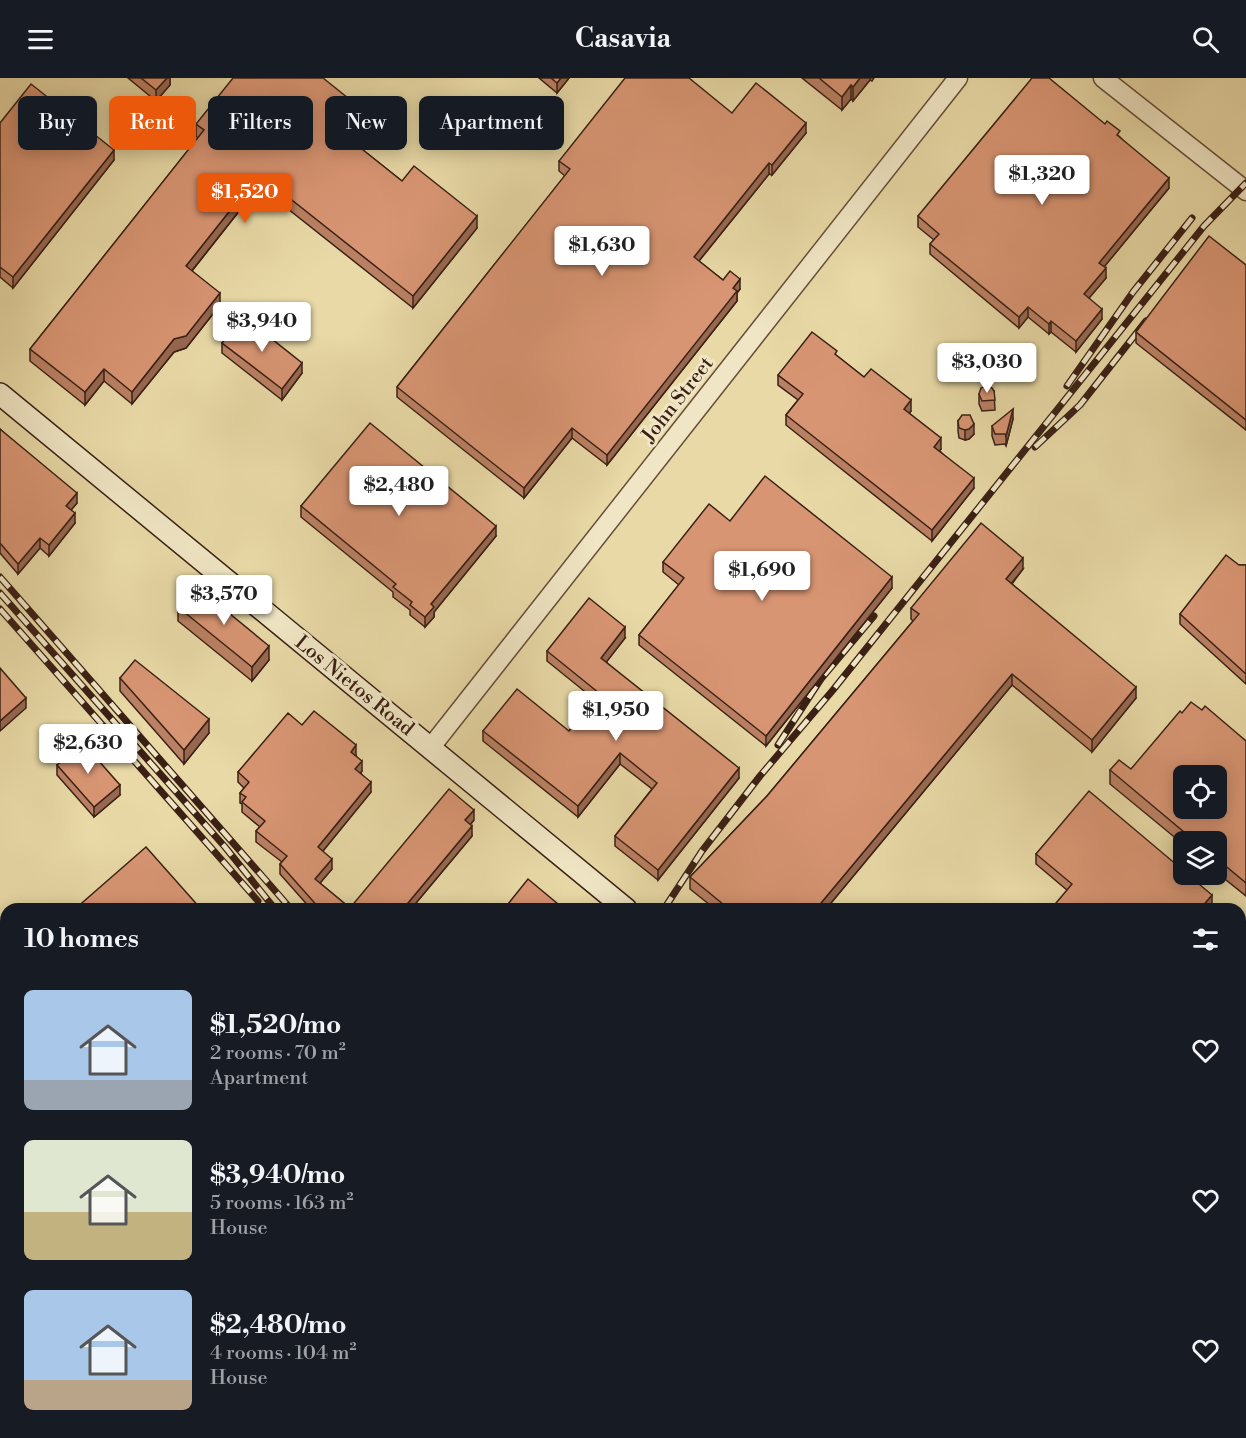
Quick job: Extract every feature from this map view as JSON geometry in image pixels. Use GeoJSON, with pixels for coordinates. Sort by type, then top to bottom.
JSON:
{"type":"FeatureCollection","features":[{"type":"Feature","properties":{"kind":"main road","name":"Los Nietos Road"},"geometry":{"type":"LineString","coordinates":[[0,394],[619,903]]}},
{"type":"Feature","properties":{"kind":"street","name":"John Street"},"geometry":{"type":"LineString","coordinates":[[431,747],[958,78]]}},
{"type":"Feature","properties":{"kind":"street"},"geometry":{"type":"LineString","coordinates":[[1103,78],[1246,191]]}},
{"type":"Feature","properties":{"kind":"building"},"geometry":{"type":"Polygon","coordinates":[[[141,78],[167,78],[156,90],[141,78]]]}},
{"type":"Feature","properties":{"kind":"building"},"geometry":{"type":"Polygon","coordinates":[[[233,78],[323,78],[346,96],[325,96],[325,150],[363,150],[402,181],[414,166],[477,216],[413,296],[259,174],[186,266],[220,293],[186,336],[174,339],[132,392],[104,369],[85,392],[30,349],[188,150],[196,150],[196,140],[204,130],[196,124],[208,109],[208,150],[313,150],[313,96],[219,96],[233,78]]]}},
{"type":"Feature","properties":{"kind":"building"},"geometry":{"type":"Polygon","coordinates":[[[551,78],[561,78],[557,83],[551,78]]]}},
{"type":"Feature","properties":{"kind":"building"},"geometry":{"type":"Polygon","coordinates":[[[625,78],[689,78],[732,113],[756,83],[806,123],[772,165],[769,163],[694,257],[723,280],[730,271],[740,279],[733,288],[737,291],[607,455],[572,428],[524,488],[397,387],[570,169],[559,161],[625,78]]]}},
{"type":"Feature","properties":{"kind":"building"},"geometry":{"type":"Polygon","coordinates":[[[819,78],[860,78],[842,97],[819,78]]]}},
{"type":"Feature","properties":{"kind":"building"},"geometry":{"type":"Polygon","coordinates":[[[1032,78],[1049,78],[1105,124],[1107,121],[1120,131],[1117,135],[1169,178],[1099,263],[1106,268],[1084,294],[1102,309],[1076,341],[1051,321],[1049,324],[1028,307],[1019,317],[930,244],[939,234],[918,216],[1032,78]]]}},
{"type":"Feature","properties":{"kind":"building"},"geometry":{"type":"Polygon","coordinates":[[[31,84],[46,96],[21,96],[31,84]]]}},
{"type":"Feature","properties":{"kind":"building"},"geometry":{"type":"Polygon","coordinates":[[[18,100],[18,150],[97,150],[97,136],[109,146],[109,150],[114,150],[13,277],[0,267],[0,123],[18,100]]]}},
{"type":"Feature","properties":{"kind":"building"},"geometry":{"type":"Polygon","coordinates":[[[1209,236],[1246,265],[1246,420],[1136,332],[1209,236]]]}},
{"type":"Feature","properties":{"kind":"building"},"geometry":{"type":"Polygon","coordinates":[[[243,316],[302,363],[282,389],[222,343],[243,316]]]}},
{"type":"Feature","properties":{"kind":"building"},"geometry":{"type":"Polygon","coordinates":[[[812,332],[837,351],[835,354],[864,377],[871,369],[911,400],[904,409],[941,438],[934,447],[974,478],[932,530],[786,415],[803,394],[778,375],[812,332]]]}},
{"type":"Feature","properties":{"kind":"building"},"geometry":{"type":"Polygon","coordinates":[[[986,386],[994,391],[995,400],[982,401],[979,394],[981,388],[986,386]]]}},
{"type":"Feature","properties":{"kind":"building"},"geometry":{"type":"Polygon","coordinates":[[[1013,409],[1006,436],[995,434],[992,426],[1013,409]]]}},
{"type":"Feature","properties":{"kind":"building"},"geometry":{"type":"Polygon","coordinates":[[[962,415],[970,415],[974,424],[969,429],[959,428],[958,421],[962,415]]]}},
{"type":"Feature","properties":{"kind":"building"},"geometry":{"type":"Polygon","coordinates":[[[370,423],[496,526],[431,604],[434,607],[425,617],[410,605],[412,602],[393,587],[396,584],[301,506],[370,423]]]}},
{"type":"Feature","properties":{"kind":"building"},"geometry":{"type":"Polygon","coordinates":[[[0,429],[77,493],[66,506],[75,513],[49,545],[40,538],[18,564],[0,543],[0,429]]]}},
{"type":"Feature","properties":{"kind":"building"},"geometry":{"type":"Polygon","coordinates":[[[765,476],[892,577],[766,736],[639,635],[684,578],[663,562],[709,504],[730,521],[765,476]]]}},
{"type":"Feature","properties":{"kind":"building"},"geometry":{"type":"Polygon","coordinates":[[[981,523],[1023,558],[1006,579],[1136,687],[1092,740],[1012,674],[821,903],[722,903],[690,877],[767,796],[919,614],[911,608],[981,523]]]}},
{"type":"Feature","properties":{"kind":"building"},"geometry":{"type":"Polygon","coordinates":[[[1226,555],[1239,565],[1246,565],[1246,674],[1180,614],[1226,555]]]}},
{"type":"Feature","properties":{"kind":"building"},"geometry":{"type":"Polygon","coordinates":[[[196,586],[269,646],[252,667],[178,607],[196,586]]]}},
{"type":"Feature","properties":{"kind":"building"},"geometry":{"type":"Polygon","coordinates":[[[589,598],[625,627],[601,658],[739,768],[658,870],[615,836],[657,783],[620,753],[578,806],[483,731],[517,689],[569,731],[599,693],[547,651],[589,598]]]}},
{"type":"Feature","properties":{"kind":"building"},"geometry":{"type":"Polygon","coordinates":[[[135,660],[209,719],[184,750],[120,678],[135,660]]]}},
{"type":"Feature","properties":{"kind":"building"},"geometry":{"type":"Polygon","coordinates":[[[0,668],[26,698],[0,721],[0,668]]]}},
{"type":"Feature","properties":{"kind":"building"},"geometry":{"type":"Polygon","coordinates":[[[1191,702],[1202,710],[1205,706],[1246,741],[1246,883],[1227,867],[1227,831],[1183,831],[1110,770],[1119,760],[1131,769],[1180,711],[1182,713],[1191,702]]]}},
{"type":"Feature","properties":{"kind":"building"},"geometry":{"type":"Polygon","coordinates":[[[314,711],[356,745],[351,752],[362,761],[355,769],[371,782],[318,847],[332,859],[315,879],[344,903],[315,903],[280,864],[287,856],[256,831],[265,821],[242,802],[246,797],[240,793],[249,782],[238,772],[288,713],[302,725],[314,711]]]}},
{"type":"Feature","properties":{"kind":"building"},"geometry":{"type":"Polygon","coordinates":[[[83,743],[120,785],[94,807],[57,765],[83,743]]]}},
{"type":"Feature","properties":{"kind":"building"},"geometry":{"type":"Polygon","coordinates":[[[449,789],[474,810],[465,820],[472,826],[408,903],[354,903],[449,789]]]}},
{"type":"Feature","properties":{"kind":"building"},"geometry":{"type":"Polygon","coordinates":[[[1089,791],[1173,862],[1173,885],[1200,885],[1212,895],[1205,903],[1056,903],[1072,884],[1036,854],[1089,791]]]}},
{"type":"Feature","properties":{"kind":"building"},"geometry":{"type":"Polygon","coordinates":[[[146,847],[196,903],[82,903],[146,847]]]}},
{"type":"Feature","properties":{"kind":"building"},"geometry":{"type":"Polygon","coordinates":[[[528,879],[557,903],[509,903],[528,879]]]}},
{"type":"Feature","properties":{"kind":"railway"},"geometry":{"type":"LineString","coordinates":[[668,903],[702,851],[760,776],[833,690],[1204,226],[1246,183]]}},
{"type":"Feature","properties":{"kind":"railway"},"geometry":{"type":"LineString","coordinates":[[1067,386],[1133,292],[1192,218]]}},
{"type":"Feature","properties":{"kind":"railway"},"geometry":{"type":"LineString","coordinates":[[1035,447],[1080,405],[1146,321]]}},
{"type":"Feature","properties":{"kind":"railway"},"geometry":{"type":"LineString","coordinates":[[0,577],[286,903]]}},
{"type":"Feature","properties":{"kind":"railway"},"geometry":{"type":"LineString","coordinates":[[0,593],[225,847],[270,903]]}},
{"type":"Feature","properties":{"kind":"railway"},"geometry":{"type":"LineString","coordinates":[[0,609],[258,901]]}},
{"type":"Feature","properties":{"kind":"railway"},"geometry":{"type":"LineString","coordinates":[[778,745],[821,679],[874,616]]}}]}
